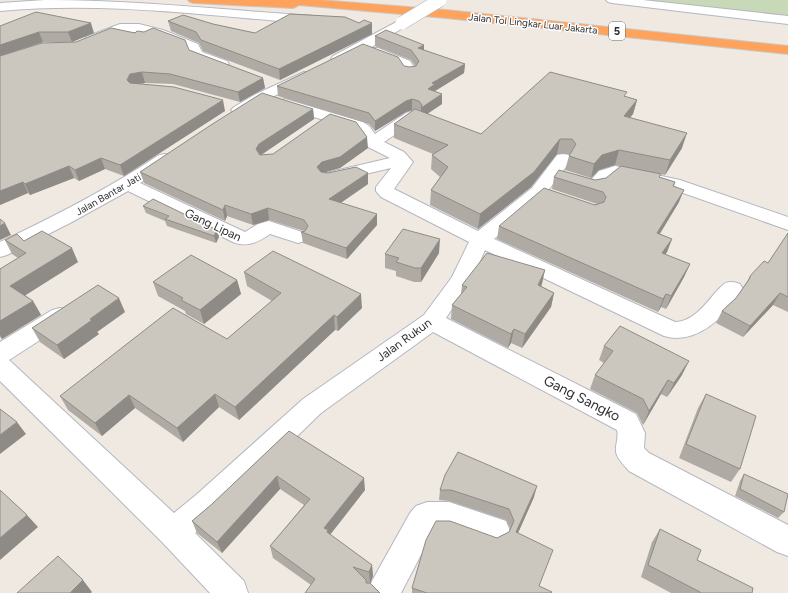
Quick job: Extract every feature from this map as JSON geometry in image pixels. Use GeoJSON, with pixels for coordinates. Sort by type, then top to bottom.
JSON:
{"type":"FeatureCollection","features":[{"type":"Feature","properties":{"kind":"highway"},"geometry":{"type":"LineString","coordinates":[[194,0],[398,15]]}},
{"type":"Feature","properties":{"kind":"highway","name":"Jalan Tol Lingkar Luar Jakarta"},"geometry":{"type":"LineString","coordinates":[[278,0],[398,15],[646,34],[788,50]]}},
{"type":"Feature","properties":{"kind":"highway","name":"Jalan Tol Lingkar Luar Jakarta"},"geometry":{"type":"LineString","coordinates":[[398,15],[630,21]]}},
{"type":"Feature","properties":{"kind":"street"},"geometry":{"type":"LineString","coordinates":[[374,24],[440,0]]}},
{"type":"Feature","properties":{"kind":"street"},"geometry":{"type":"LineString","coordinates":[[612,0],[788,20]]}},
{"type":"Feature","properties":{"kind":"street"},"geometry":{"type":"LineString","coordinates":[[0,7],[47,1],[140,6],[328,21]]}},
{"type":"Feature","properties":{"kind":"street"},"geometry":{"type":"LineString","coordinates":[[110,17],[140,6]]}},
{"type":"Feature","properties":{"kind":"street"},"geometry":{"type":"LineString","coordinates":[[183,22],[205,12]]}},
{"type":"Feature","properties":{"kind":"street"},"geometry":{"type":"LineString","coordinates":[[231,111],[362,47],[398,15]]}},
{"type":"Feature","properties":{"kind":"street"},"geometry":{"type":"LineString","coordinates":[[77,46],[124,27],[139,28],[193,47],[198,55],[234,69]]}},
{"type":"Feature","properties":{"kind":"street"},"geometry":{"type":"LineString","coordinates":[[159,34],[172,27]]}},
{"type":"Feature","properties":{"kind":"street"},"geometry":{"type":"LineString","coordinates":[[362,47],[405,64],[407,70],[410,72]]}},
{"type":"Feature","properties":{"kind":"street"},"geometry":{"type":"LineString","coordinates":[[261,80],[280,87]]}},
{"type":"Feature","properties":{"kind":"street"},"geometry":{"type":"LineString","coordinates":[[261,97],[363,128],[373,142],[403,160]]}},
{"type":"Feature","properties":{"kind":"street"},"geometry":{"type":"LineString","coordinates":[[373,142],[412,116]]}},
{"type":"Feature","properties":{"kind":"street"},"geometry":{"type":"LineString","coordinates":[[313,129],[330,117]]}},
{"type":"Feature","properties":{"kind":"street","name":"Jalan Bantar Jati"},"geometry":{"type":"LineString","coordinates":[[0,250],[59,222],[128,184],[178,150]]}},
{"type":"Feature","properties":{"kind":"street"},"geometry":{"type":"LineString","coordinates":[[328,178],[403,160]]}},
{"type":"Feature","properties":{"kind":"street"},"geometry":{"type":"LineString","coordinates":[[403,160],[403,165],[385,187],[385,191],[480,240],[672,330],[680,331],[696,325],[732,289]]}},
{"type":"Feature","properties":{"kind":"street"},"geometry":{"type":"LineString","coordinates":[[480,240],[545,195],[557,167],[592,186],[596,185],[611,171],[674,184],[788,224]]}},
{"type":"Feature","properties":{"kind":"street","name":"Gang Lipan"},"geometry":{"type":"LineString","coordinates":[[128,184],[242,240],[250,239],[264,229],[269,228],[298,237]]}},
{"type":"Feature","properties":{"kind":"street","name":"Jalan Rukun"},"geometry":{"type":"LineString","coordinates":[[173,532],[206,505],[312,406],[432,321],[461,279],[480,240]]}},
{"type":"Feature","properties":{"kind":"street"},"geometry":{"type":"LineString","coordinates":[[0,354],[76,306]]}},
{"type":"Feature","properties":{"kind":"street","name":"Gang Sangko"},"geometry":{"type":"LineString","coordinates":[[432,321],[627,422],[632,428],[633,436],[630,452],[639,462],[788,541]]}},
{"type":"Feature","properties":{"kind":"street"},"geometry":{"type":"LineString","coordinates":[[0,366],[173,532],[232,593]]}},
{"type":"Feature","properties":{"kind":"street"},"geometry":{"type":"LineString","coordinates":[[384,593],[421,523],[427,516],[449,516],[495,531]]}},
{"type":"Feature","properties":{"kind":"green space"},"geometry":{"type":"Polygon","coordinates":[[[640,0],[788,0],[788,17],[640,0]]]}},
{"type":"Feature","properties":{"kind":"building"},"geometry":{"type":"Polygon","coordinates":[[[36,12],[91,23],[68,32],[39,32],[0,45],[0,26],[36,12]]]}},
{"type":"Feature","properties":{"kind":"building"},"geometry":{"type":"Polygon","coordinates":[[[290,14],[345,17],[359,23],[364,20],[372,23],[279,69],[201,40],[196,32],[168,21],[183,15],[213,24],[255,33],[290,14]]]}},
{"type":"Feature","properties":{"kind":"building"},"geometry":{"type":"Polygon","coordinates":[[[111,28],[135,33],[137,31],[144,32],[153,28],[185,40],[189,50],[263,78],[238,92],[170,74],[142,72],[130,74],[127,80],[130,83],[174,87],[223,100],[120,165],[101,158],[75,170],[69,166],[25,184],[23,182],[0,191],[0,56],[42,43],[76,42],[111,28]]]}},
{"type":"Feature","properties":{"kind":"building"},"geometry":{"type":"Polygon","coordinates":[[[386,30],[424,45],[418,48],[465,64],[432,83],[435,84],[428,89],[442,94],[421,108],[422,105],[419,101],[412,99],[406,101],[375,121],[369,113],[277,86],[363,44],[398,57],[404,66],[416,66],[419,61],[411,50],[375,36],[386,30]]]}},
{"type":"Feature","properties":{"kind":"building"},"geometry":{"type":"Polygon","coordinates":[[[550,72],[627,92],[624,96],[637,100],[624,116],[687,133],[670,160],[619,150],[602,155],[594,164],[569,156],[576,144],[572,139],[560,139],[534,172],[480,214],[431,190],[448,167],[432,155],[448,145],[394,124],[415,109],[481,134],[550,72]]]}},
{"type":"Feature","properties":{"kind":"building"},"geometry":{"type":"Polygon","coordinates":[[[262,93],[313,109],[259,144],[256,149],[260,155],[273,154],[330,114],[356,122],[367,137],[340,157],[322,162],[317,167],[321,172],[328,173],[356,167],[368,173],[329,199],[377,214],[346,248],[301,232],[305,231],[308,226],[304,220],[268,208],[251,214],[225,205],[223,210],[140,172],[262,93]]]}},
{"type":"Feature","properties":{"kind":"building"},"geometry":{"type":"Polygon","coordinates":[[[621,166],[661,174],[659,177],[675,182],[673,186],[684,190],[657,233],[672,239],[662,253],[690,264],[671,296],[666,294],[663,299],[499,226],[544,188],[595,205],[604,202],[606,197],[603,192],[554,177],[559,170],[595,180],[606,178],[621,166]]]}},
{"type":"Feature","properties":{"kind":"building"},"geometry":{"type":"Polygon","coordinates":[[[153,199],[217,230],[214,236],[165,219],[169,216],[143,206],[153,199]]]}},
{"type":"Feature","properties":{"kind":"building"},"geometry":{"type":"Polygon","coordinates":[[[0,219],[5,223],[0,226],[0,219]]]}},
{"type":"Feature","properties":{"kind":"building"},"geometry":{"type":"Polygon","coordinates":[[[403,229],[440,239],[421,268],[415,268],[396,262],[399,258],[385,254],[403,229]]]}},
{"type":"Feature","properties":{"kind":"building"},"geometry":{"type":"Polygon","coordinates":[[[42,231],[72,248],[10,286],[33,301],[0,321],[0,269],[26,253],[5,240],[17,234],[24,241],[42,231]]]}},
{"type":"Feature","properties":{"kind":"building"},"geometry":{"type":"Polygon","coordinates":[[[788,233],[788,297],[780,293],[750,326],[722,311],[736,298],[750,276],[764,261],[768,263],[788,233]]]}},
{"type":"Feature","properties":{"kind":"building"},"geometry":{"type":"Polygon","coordinates":[[[273,251],[361,294],[337,317],[334,315],[235,407],[215,394],[177,428],[129,395],[95,423],[60,396],[173,308],[227,339],[281,293],[244,272],[273,251]]]}},
{"type":"Feature","properties":{"kind":"building"},"geometry":{"type":"Polygon","coordinates":[[[487,253],[545,270],[538,285],[554,293],[525,334],[514,329],[511,334],[452,305],[467,287],[462,285],[487,253]]]}},
{"type":"Feature","properties":{"kind":"building"},"geometry":{"type":"Polygon","coordinates":[[[191,255],[237,280],[200,310],[181,300],[183,298],[153,282],[191,255]]]}},
{"type":"Feature","properties":{"kind":"building"},"geometry":{"type":"Polygon","coordinates":[[[98,285],[119,298],[90,319],[92,320],[57,345],[32,328],[98,285]]]}},
{"type":"Feature","properties":{"kind":"building"},"geometry":{"type":"Polygon","coordinates":[[[620,326],[689,361],[674,383],[668,380],[649,411],[643,399],[595,375],[613,351],[604,346],[620,326]]]}},
{"type":"Feature","properties":{"kind":"building"},"geometry":{"type":"Polygon","coordinates":[[[706,394],[756,416],[740,469],[686,444],[706,394]]]}},
{"type":"Feature","properties":{"kind":"building"},"geometry":{"type":"Polygon","coordinates":[[[0,409],[17,422],[0,435],[0,409]]]}},
{"type":"Feature","properties":{"kind":"building"},"geometry":{"type":"Polygon","coordinates":[[[289,431],[364,478],[324,528],[328,530],[327,532],[372,565],[369,572],[353,567],[366,580],[366,583],[370,583],[380,593],[305,593],[315,579],[270,546],[310,499],[277,476],[217,542],[192,521],[289,431]]]}},
{"type":"Feature","properties":{"kind":"building"},"geometry":{"type":"Polygon","coordinates":[[[458,452],[537,486],[516,532],[553,550],[539,586],[552,592],[551,593],[427,593],[412,588],[426,540],[436,521],[450,521],[497,538],[509,532],[514,521],[509,509],[451,490],[440,490],[445,475],[458,452]]]}},
{"type":"Feature","properties":{"kind":"building"},"geometry":{"type":"Polygon","coordinates":[[[744,474],[788,494],[784,512],[740,489],[744,474]]]}},
{"type":"Feature","properties":{"kind":"building"},"geometry":{"type":"Polygon","coordinates":[[[0,490],[27,515],[0,538],[0,490]]]}},
{"type":"Feature","properties":{"kind":"building"},"geometry":{"type":"Polygon","coordinates":[[[660,529],[701,550],[697,560],[753,588],[752,593],[700,593],[648,565],[660,529]]]}},
{"type":"Feature","properties":{"kind":"building"},"geometry":{"type":"Polygon","coordinates":[[[58,556],[83,580],[70,593],[17,593],[58,556]]]}}]}
